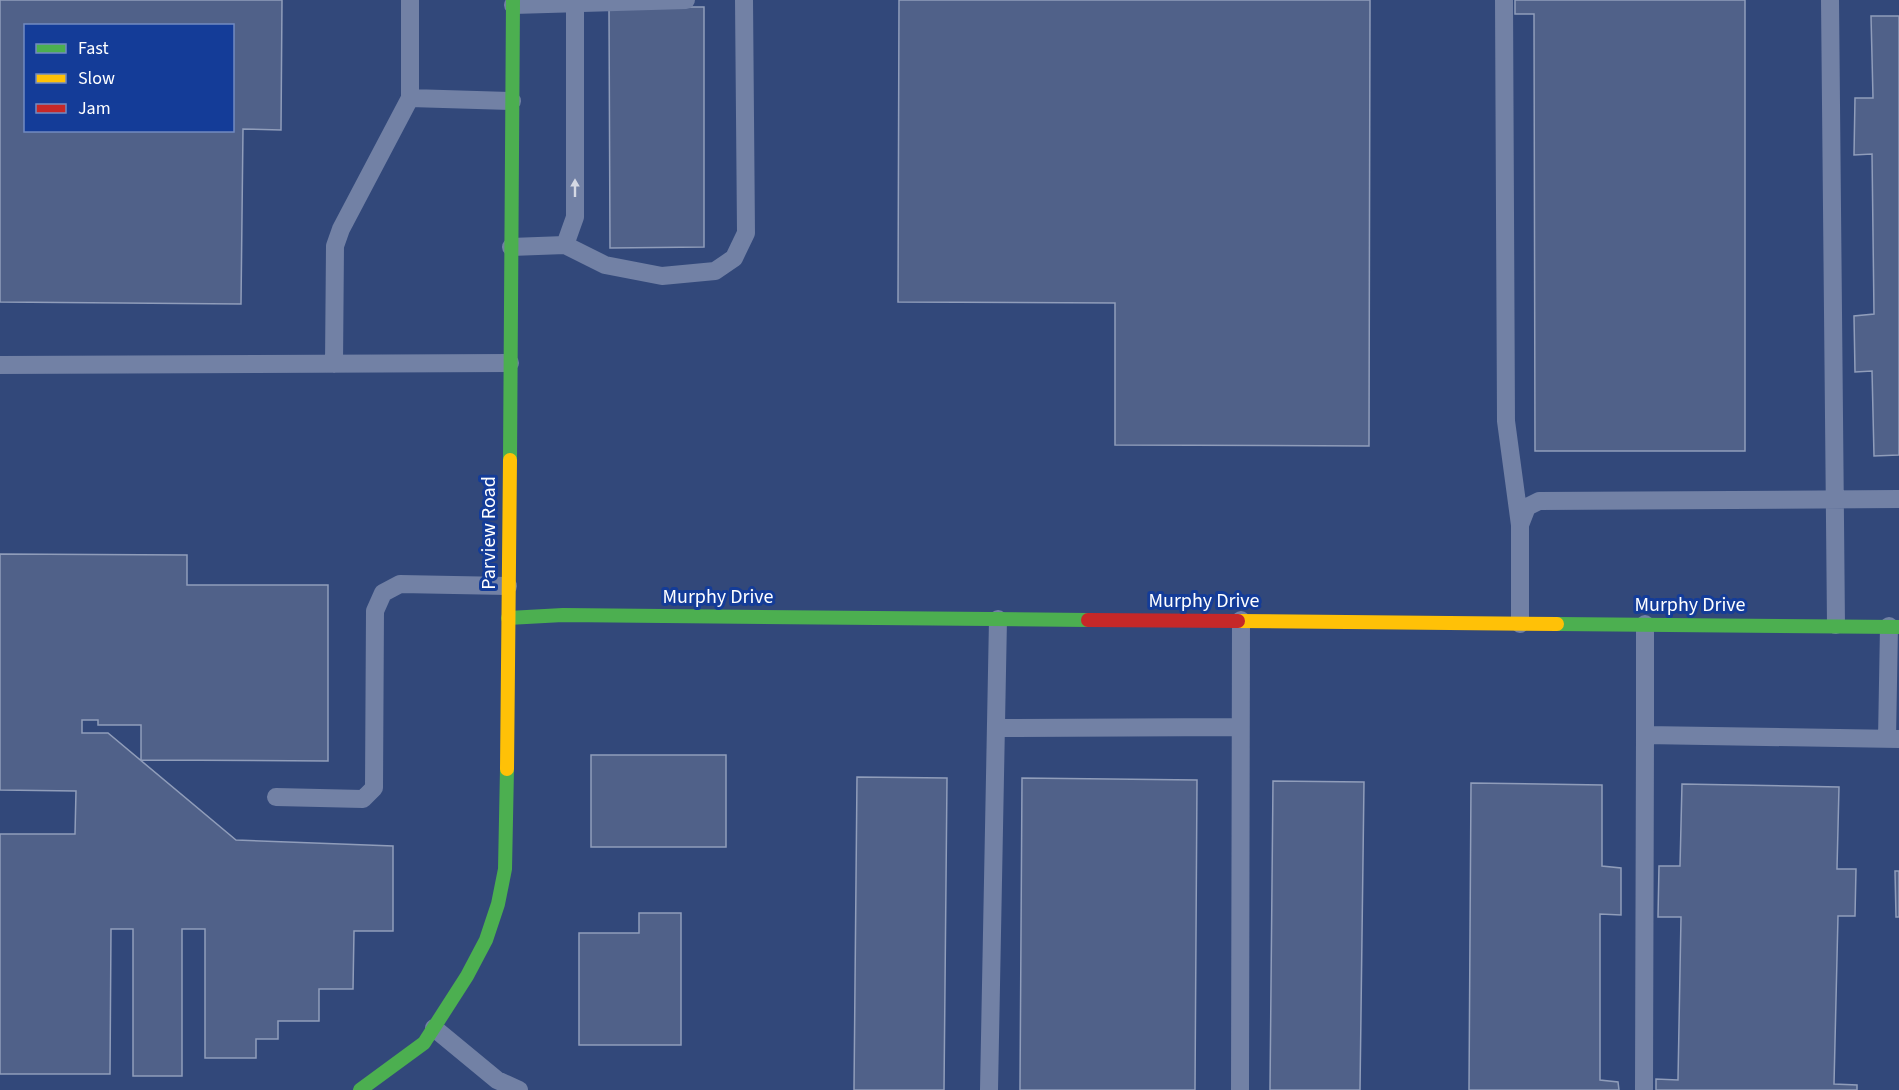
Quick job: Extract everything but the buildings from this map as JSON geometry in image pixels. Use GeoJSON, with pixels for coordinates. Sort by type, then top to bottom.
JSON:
{"type":"FeatureCollection","features":[{"type":"Feature","properties":{"kind":"street","name":"Parview Road"},"geometry":{"type":"LineString","coordinates":[[360,1090],[424,1043],[434,1028],[467,976],[486,940],[498,904],[505,869],[513,2]]}},
{"type":"Feature","properties":{"kind":"street","name":"Murphy Drive"},"geometry":{"type":"LineString","coordinates":[[508,618],[575,615],[1894,627]]}},
{"type":"Feature","properties":{"kind":"lane"},"geometry":{"type":"LineString","coordinates":[[334,364],[335,246],[341,229],[410,98],[410,0]]}},
{"type":"Feature","properties":{"kind":"lane"},"geometry":{"type":"LineString","coordinates":[[513,2],[686,0]]}},
{"type":"Feature","properties":{"kind":"lane"},"geometry":{"type":"LineString","coordinates":[[511,247],[565,245],[604,265],[662,276],[715,271],[734,258],[747,233],[744,0]]}},
{"type":"Feature","properties":{"kind":"lane"},"geometry":{"type":"LineString","coordinates":[[1504,0],[1506,421],[1520,525],[1520,624]]}},
{"type":"Feature","properties":{"kind":"lane"},"geometry":{"type":"LineString","coordinates":[[1830,0],[1836,626]]}},
{"type":"Feature","properties":{"kind":"lane"},"geometry":{"type":"LineString","coordinates":[[565,245],[575,217],[575,1]]}},
{"type":"Feature","properties":{"kind":"lane"},"geometry":{"type":"LineString","coordinates":[[410,98],[512,100]]}},
{"type":"Feature","properties":{"kind":"lane"},"geometry":{"type":"LineString","coordinates":[[0,365],[510,363]]}},
{"type":"Feature","properties":{"kind":"lane"},"geometry":{"type":"LineString","coordinates":[[1520,525],[1527,507],[1539,501],[1899,499]]}},
{"type":"Feature","properties":{"kind":"lane"},"geometry":{"type":"LineString","coordinates":[[276,797],[363,799],[374,788],[375,611],[383,593],[400,584],[508,586]]}},
{"type":"Feature","properties":{"kind":"lane"},"geometry":{"type":"LineString","coordinates":[[989,1090],[998,619]]}},
{"type":"Feature","properties":{"kind":"lane"},"geometry":{"type":"LineString","coordinates":[[1240,1090],[1241,620]]}},
{"type":"Feature","properties":{"kind":"lane"},"geometry":{"type":"LineString","coordinates":[[1644,1090],[1645,624]]}},
{"type":"Feature","properties":{"kind":"lane"},"geometry":{"type":"LineString","coordinates":[[1645,735],[1893,739],[1894,627]]}},
{"type":"Feature","properties":{"kind":"lane"},"geometry":{"type":"LineString","coordinates":[[996,728],[1240,726]]}},
{"type":"Feature","properties":{"kind":"lane"},"geometry":{"type":"LineString","coordinates":[[434,1028],[497,1080],[519,1090]]}},
{"type":"Feature","properties":{"kind":"traffic: fast"},"geometry":{"type":"LineString","coordinates":[[510,460],[513,0]]}},
{"type":"Feature","properties":{"kind":"traffic: fast"},"geometry":{"type":"LineString","coordinates":[[508,618],[563,615],[1088,620]]}},
{"type":"Feature","properties":{"kind":"traffic: fast"},"geometry":{"type":"LineString","coordinates":[[1557,624],[1899,627]]}},
{"type":"Feature","properties":{"kind":"traffic: fast"},"geometry":{"type":"LineString","coordinates":[[360,1090],[424,1043],[467,976],[486,940],[498,904],[505,869],[507,769]]}},
{"type":"Feature","properties":{"kind":"traffic: slow"},"geometry":{"type":"LineString","coordinates":[[507,769],[510,460]]}},
{"type":"Feature","properties":{"kind":"traffic: slow"},"geometry":{"type":"LineString","coordinates":[[1238,621],[1557,624]]}},
{"type":"Feature","properties":{"kind":"traffic: jam"},"geometry":{"type":"LineString","coordinates":[[1088,620],[1238,621]]}}]}
